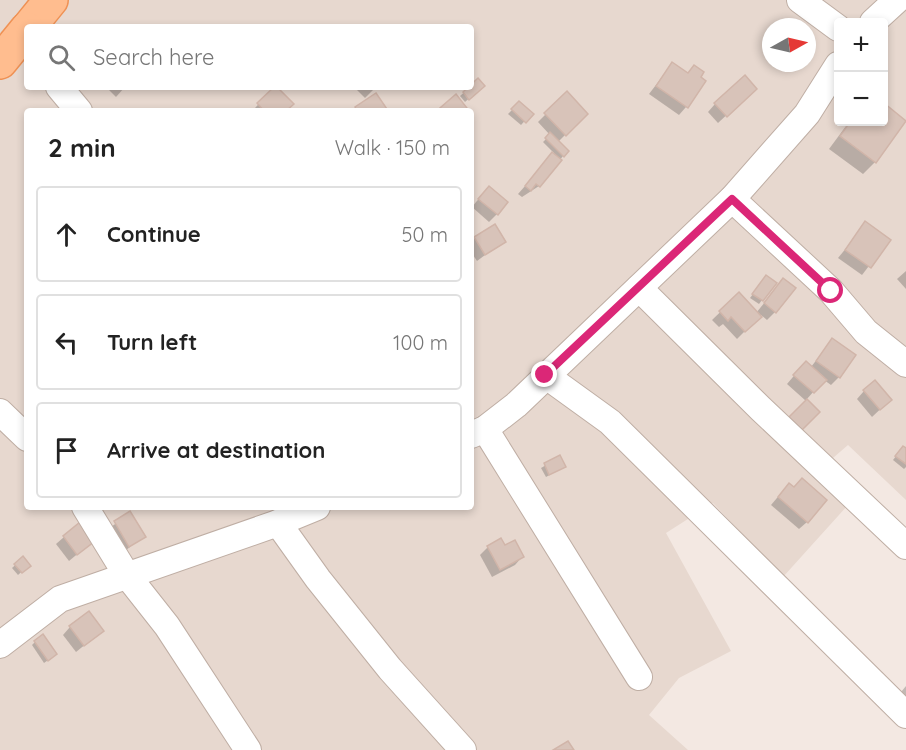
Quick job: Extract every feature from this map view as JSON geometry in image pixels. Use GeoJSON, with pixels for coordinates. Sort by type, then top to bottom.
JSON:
{"type":"FeatureCollection","features":[{"type":"Feature","properties":{"kind":"main road"},"geometry":{"type":"LineString","coordinates":[[34,24],[51,0]]}},
{"type":"Feature","properties":{"kind":"street"},"geometry":{"type":"LineString","coordinates":[[800,0],[834,25]]}},
{"type":"Feature","properties":{"kind":"street"},"geometry":{"type":"LineString","coordinates":[[877,18],[897,0]]}},
{"type":"Feature","properties":{"kind":"street"},"geometry":{"type":"LineString","coordinates":[[639,677],[478,432],[516,405],[732,199],[807,114],[834,71]]}},
{"type":"Feature","properties":{"kind":"street"},"geometry":{"type":"LineString","coordinates":[[62,90],[77,108]]}},
{"type":"Feature","properties":{"kind":"street"},"geometry":{"type":"LineString","coordinates":[[732,199],[831,291],[866,332],[906,364]]}},
{"type":"Feature","properties":{"kind":"street"},"geometry":{"type":"LineString","coordinates":[[639,288],[761,409],[906,546]]}},
{"type":"Feature","properties":{"kind":"street"},"geometry":{"type":"LineString","coordinates":[[545,375],[610,422],[906,715]]}},
{"type":"Feature","properties":{"kind":"street"},"geometry":{"type":"LineString","coordinates":[[0,412],[24,435]]}},
{"type":"Feature","properties":{"kind":"street"},"geometry":{"type":"LineString","coordinates":[[88,510],[126,574],[167,626],[248,750]]}},
{"type":"Feature","properties":{"kind":"street"},"geometry":{"type":"LineString","coordinates":[[0,645],[60,599],[310,510]]}},
{"type":"Feature","properties":{"kind":"street"},"geometry":{"type":"LineString","coordinates":[[278,523],[318,579],[383,660],[463,750]]}},
{"type":"Feature","properties":{"kind":"shaded area"},"geometry":{"type":"Polygon","coordinates":[[[0,0],[906,0],[906,500],[848,445],[826,464],[857,495],[783,577],[713,503],[666,533],[731,651],[679,678],[649,715],[688,750],[0,750],[0,0]]]}},
{"type":"Feature","properties":{"kind":"building"},"geometry":{"type":"Polygon","coordinates":[[[672,62],[688,73],[694,65],[704,72],[701,77],[706,81],[688,108],[656,86],[672,62]]]}},
{"type":"Feature","properties":{"kind":"building"},"geometry":{"type":"Polygon","coordinates":[[[745,75],[757,89],[727,117],[714,103],[745,75]]]}},
{"type":"Feature","properties":{"kind":"building"},"geometry":{"type":"Polygon","coordinates":[[[478,78],[485,86],[469,100],[463,92],[474,90],[474,82],[478,78]]]}},
{"type":"Feature","properties":{"kind":"building"},"geometry":{"type":"Polygon","coordinates":[[[271,90],[280,90],[294,104],[289,108],[261,108],[257,103],[271,90]]]}},
{"type":"Feature","properties":{"kind":"building"},"geometry":{"type":"Polygon","coordinates":[[[567,91],[588,114],[566,136],[544,113],[567,91]]]}},
{"type":"Feature","properties":{"kind":"building"},"geometry":{"type":"Polygon","coordinates":[[[376,93],[386,108],[356,108],[376,93]]]}},
{"type":"Feature","properties":{"kind":"building"},"geometry":{"type":"Polygon","coordinates":[[[456,94],[467,108],[440,108],[456,94]]]}},
{"type":"Feature","properties":{"kind":"building"},"geometry":{"type":"Polygon","coordinates":[[[519,101],[534,114],[526,123],[511,109],[519,101]]]}},
{"type":"Feature","properties":{"kind":"building"},"geometry":{"type":"Polygon","coordinates":[[[888,106],[906,121],[876,163],[840,136],[847,126],[888,126],[888,106]]]}},
{"type":"Feature","properties":{"kind":"building"},"geometry":{"type":"Polygon","coordinates":[[[550,132],[569,151],[564,157],[545,138],[550,132]]]}},
{"type":"Feature","properties":{"kind":"building"},"geometry":{"type":"Polygon","coordinates":[[[552,152],[562,160],[540,187],[536,184],[531,191],[525,186],[552,152]]]}},
{"type":"Feature","properties":{"kind":"building"},"geometry":{"type":"Polygon","coordinates":[[[489,186],[508,202],[498,215],[478,199],[489,186]]]}},
{"type":"Feature","properties":{"kind":"building"},"geometry":{"type":"Polygon","coordinates":[[[865,221],[891,240],[871,268],[845,250],[865,221]]]}},
{"type":"Feature","properties":{"kind":"building"},"geometry":{"type":"Polygon","coordinates":[[[495,224],[506,242],[485,255],[474,237],[495,224]]]}},
{"type":"Feature","properties":{"kind":"building"},"geometry":{"type":"Polygon","coordinates":[[[766,275],[777,283],[763,301],[752,294],[766,275]]]}},
{"type":"Feature","properties":{"kind":"building"},"geometry":{"type":"Polygon","coordinates":[[[783,278],[796,288],[776,313],[764,303],[783,278]]]}},
{"type":"Feature","properties":{"kind":"building"},"geometry":{"type":"Polygon","coordinates":[[[739,292],[762,317],[745,332],[731,317],[728,321],[719,311],[739,292]]]}},
{"type":"Feature","properties":{"kind":"building"},"geometry":{"type":"Polygon","coordinates":[[[832,338],[856,355],[840,378],[816,361],[832,338]]]}},
{"type":"Feature","properties":{"kind":"building"},"geometry":{"type":"Polygon","coordinates":[[[806,361],[827,380],[814,393],[793,375],[806,361]]]}},
{"type":"Feature","properties":{"kind":"building"},"geometry":{"type":"Polygon","coordinates":[[[875,380],[892,400],[880,410],[863,390],[875,380]]]}},
{"type":"Feature","properties":{"kind":"building"},"geometry":{"type":"Polygon","coordinates":[[[807,399],[820,412],[802,430],[789,417],[807,399]]]}},
{"type":"Feature","properties":{"kind":"building"},"geometry":{"type":"Polygon","coordinates":[[[903,446],[906,448],[906,464],[895,456],[903,446]]]}},
{"type":"Feature","properties":{"kind":"building"},"geometry":{"type":"Polygon","coordinates":[[[560,455],[566,467],[549,475],[544,463],[560,455]]]}},
{"type":"Feature","properties":{"kind":"building"},"geometry":{"type":"Polygon","coordinates":[[[802,478],[827,500],[808,523],[778,497],[789,483],[794,487],[802,478]]]}},
{"type":"Feature","properties":{"kind":"building"},"geometry":{"type":"Polygon","coordinates":[[[130,511],[146,537],[129,547],[114,521],[130,511]]]}},
{"type":"Feature","properties":{"kind":"building"},"geometry":{"type":"Polygon","coordinates":[[[80,522],[95,541],[77,555],[63,536],[80,522]]]}},
{"type":"Feature","properties":{"kind":"building"},"geometry":{"type":"Polygon","coordinates":[[[501,538],[505,545],[515,540],[524,557],[500,570],[487,546],[501,538]]]}},
{"type":"Feature","properties":{"kind":"building"},"geometry":{"type":"Polygon","coordinates":[[[23,556],[31,566],[22,573],[14,564],[23,556]]]}},
{"type":"Feature","properties":{"kind":"building"},"geometry":{"type":"Polygon","coordinates":[[[89,611],[104,631],[84,646],[69,626],[89,611]]]}},
{"type":"Feature","properties":{"kind":"building"},"geometry":{"type":"Polygon","coordinates":[[[43,634],[57,654],[48,661],[34,641],[43,634]]]}},
{"type":"Feature","properties":{"kind":"building"},"geometry":{"type":"Polygon","coordinates":[[[568,741],[574,750],[553,750],[568,741]]]}},
{"type":"Feature","properties":{"kind":"route"},"geometry":{"type":"LineString","coordinates":[[545,375],[732,199],[779,246],[831,291]]}}]}
